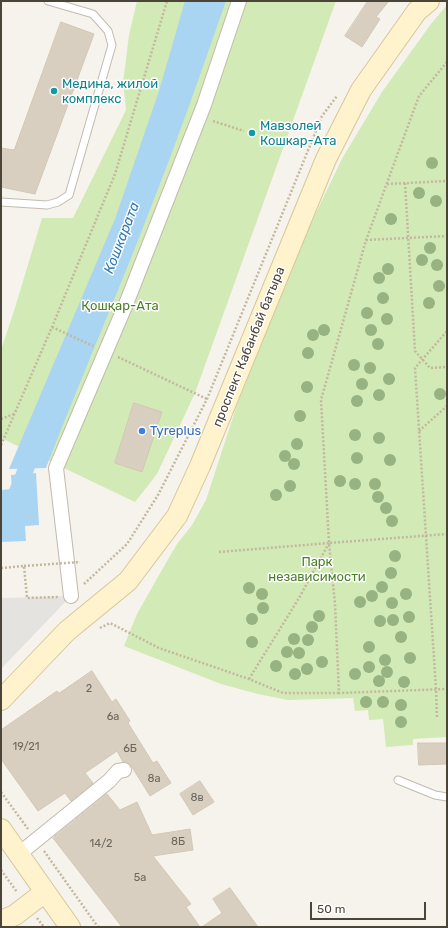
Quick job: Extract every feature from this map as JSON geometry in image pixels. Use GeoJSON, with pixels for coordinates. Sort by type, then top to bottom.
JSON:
{"type":"FeatureCollection","features":[{"type":"Feature","properties":{"kind":"street"},"geometry":{"type":"LineString","coordinates":[[71,596],[56,468],[100,349],[126,304],[199,117],[239,1]]}},
{"type":"Feature","properties":{"kind":"street","name":"проспект Кабанбай батыра"},"geometry":{"type":"LineString","coordinates":[[1,700],[67,631],[128,581],[177,516],[200,466],[326,159],[361,90],[417,11],[429,1]]}},
{"type":"Feature","properties":{"kind":"street"},"geometry":{"type":"LineString","coordinates":[[19,854],[109,781],[118,771],[124,770]]}},
{"type":"Feature","properties":{"kind":"street"},"geometry":{"type":"LineString","coordinates":[[1,829],[70,927]]}},
{"type":"Feature","properties":{"kind":"street"},"geometry":{"type":"LineString","coordinates":[[1,921],[15,915],[45,892]]}},
{"type":"Feature","properties":{"kind":"lane"},"geometry":{"type":"LineString","coordinates":[[1,202],[47,205],[58,202],[69,195],[112,45],[108,31],[93,14],[48,1]]}},
{"type":"Feature","properties":{"kind":"lane"},"geometry":{"type":"LineString","coordinates":[[398,780],[435,795],[447,797]]}},
{"type":"Feature","properties":{"kind":"path"},"geometry":{"type":"LineString","coordinates":[[1,445],[52,327],[115,174],[168,1]]}},
{"type":"Feature","properties":{"kind":"path"},"geometry":{"type":"LineString","coordinates":[[339,693],[335,604],[321,400],[366,240],[419,96],[447,62]]}},
{"type":"Feature","properties":{"kind":"path"},"geometry":{"type":"LineString","coordinates":[[24,566],[27,598],[71,596],[127,544],[158,495],[207,398],[322,116],[341,90]]}},
{"type":"Feature","properties":{"kind":"path"},"geometry":{"type":"LineString","coordinates":[[199,117],[244,131]]}},
{"type":"Feature","properties":{"kind":"path"},"geometry":{"type":"LineString","coordinates":[[387,184],[447,181]]}},
{"type":"Feature","properties":{"kind":"path"},"geometry":{"type":"LineString","coordinates":[[405,183],[415,351],[430,368],[447,367]]}},
{"type":"Feature","properties":{"kind":"path"},"geometry":{"type":"LineString","coordinates":[[366,240],[447,236]]}},
{"type":"Feature","properties":{"kind":"path"},"geometry":{"type":"LineString","coordinates":[[52,327],[207,398]]}},
{"type":"Feature","properties":{"kind":"path"},"geometry":{"type":"LineString","coordinates":[[436,717],[436,689],[415,368],[447,331]]}},
{"type":"Feature","properties":{"kind":"path"},"geometry":{"type":"LineString","coordinates":[[419,431],[447,406]]}},
{"type":"Feature","properties":{"kind":"path"},"geometry":{"type":"LineString","coordinates":[[1,419],[14,414]]}},
{"type":"Feature","properties":{"kind":"path"},"geometry":{"type":"LineString","coordinates":[[219,552],[447,534]]}},
{"type":"Feature","properties":{"kind":"path"},"geometry":{"type":"LineString","coordinates":[[249,679],[330,544]]}},
{"type":"Feature","properties":{"kind":"path"},"geometry":{"type":"LineString","coordinates":[[1,568],[80,562]]}},
{"type":"Feature","properties":{"kind":"path"},"geometry":{"type":"LineString","coordinates":[[97,629],[110,624],[159,648],[249,679],[283,693],[339,693],[447,689]]}},
{"type":"Feature","properties":{"kind":"path"},"geometry":{"type":"LineString","coordinates":[[1,792],[98,927]]}},
{"type":"Feature","properties":{"kind":"green space","name":"Қошқар-Ата"},"geometry":{"type":"Polygon","coordinates":[[[137,1],[336,1],[195,393],[157,474],[135,502],[1,438],[1,350],[42,218],[73,218],[126,110],[123,83],[129,35],[137,1]]]}},
{"type":"Feature","properties":{"kind":"green space","name":"Парк независимости"},"geometry":{"type":"Polygon","coordinates":[[[447,5],[447,737],[413,739],[413,745],[386,747],[383,719],[369,720],[368,710],[355,711],[353,698],[288,700],[258,694],[221,684],[124,646],[137,614],[177,544],[192,525],[206,500],[238,402],[310,225],[343,157],[382,92],[431,24],[447,5]]]}},
{"type":"Feature","properties":{"kind":"shaded area"},"geometry":{"type":"Polygon","coordinates":[[[71,596],[1,669],[1,598],[71,596]]]}},
{"type":"Feature","properties":{"kind":"water"},"geometry":{"type":"Polygon","coordinates":[[[185,1],[226,1],[189,107],[46,468],[9,469],[115,219],[159,91],[185,1]]]}},
{"type":"Feature","properties":{"kind":"water"},"geometry":{"type":"Polygon","coordinates":[[[36,473],[39,525],[25,526],[26,541],[1,542],[1,490],[12,489],[11,475],[36,473]]]}},
{"type":"Feature","properties":{"kind":"building"},"geometry":{"type":"Polygon","coordinates":[[[368,1],[389,1],[376,17],[380,19],[362,47],[345,36],[368,1]]]}},
{"type":"Feature","properties":{"kind":"building","name":"Медина, жилой комплекс"},"geometry":{"type":"Polygon","coordinates":[[[61,22],[94,34],[35,194],[1,187],[1,148],[14,150],[61,22]]]}},
{"type":"Feature","properties":{"kind":"building"},"geometry":{"type":"Polygon","coordinates":[[[134,403],[162,412],[142,472],[115,463],[134,403]]]}},
{"type":"Feature","properties":{"kind":"building"},"geometry":{"type":"Polygon","coordinates":[[[92,671],[112,702],[116,699],[130,721],[128,723],[153,763],[157,761],[171,783],[150,796],[130,764],[123,762],[117,751],[85,773],[93,783],[71,801],[65,793],[38,811],[1,759],[1,730],[57,691],[59,693],[92,671]]]}},
{"type":"Feature","properties":{"kind":"building"},"geometry":{"type":"Polygon","coordinates":[[[418,743],[447,743],[447,764],[419,765],[418,743]]]}},
{"type":"Feature","properties":{"kind":"building"},"geometry":{"type":"Polygon","coordinates":[[[200,781],[214,802],[193,815],[180,794],[200,781]]]}},
{"type":"Feature","properties":{"kind":"building"},"geometry":{"type":"Polygon","coordinates":[[[107,794],[120,810],[137,802],[152,835],[190,829],[193,850],[153,856],[191,904],[186,907],[200,927],[122,927],[53,838],[107,794]]]}},
{"type":"Feature","properties":{"kind":"building"},"geometry":{"type":"Polygon","coordinates":[[[230,888],[258,927],[202,927],[222,913],[213,899],[230,888]]]}},
{"type":"Feature","properties":{"kind":"waterway","name":"Кошкарата"},"geometry":{"type":"LineString","coordinates":[[16,494],[34,449]]}},
{"type":"Feature","properties":{"kind":"place","name":"Медина, жилой комплекс"},"geometry":{"type":"Point","coordinates":[54,91]}},
{"type":"Feature","properties":{"kind":"place","name":"Мавзолей Кошкар-Ата"},"geometry":{"type":"Point","coordinates":[252,133]}},
{"type":"Feature","properties":{"kind":"place","name":"Tyreplus"},"geometry":{"type":"Point","coordinates":[142,431]}}]}
